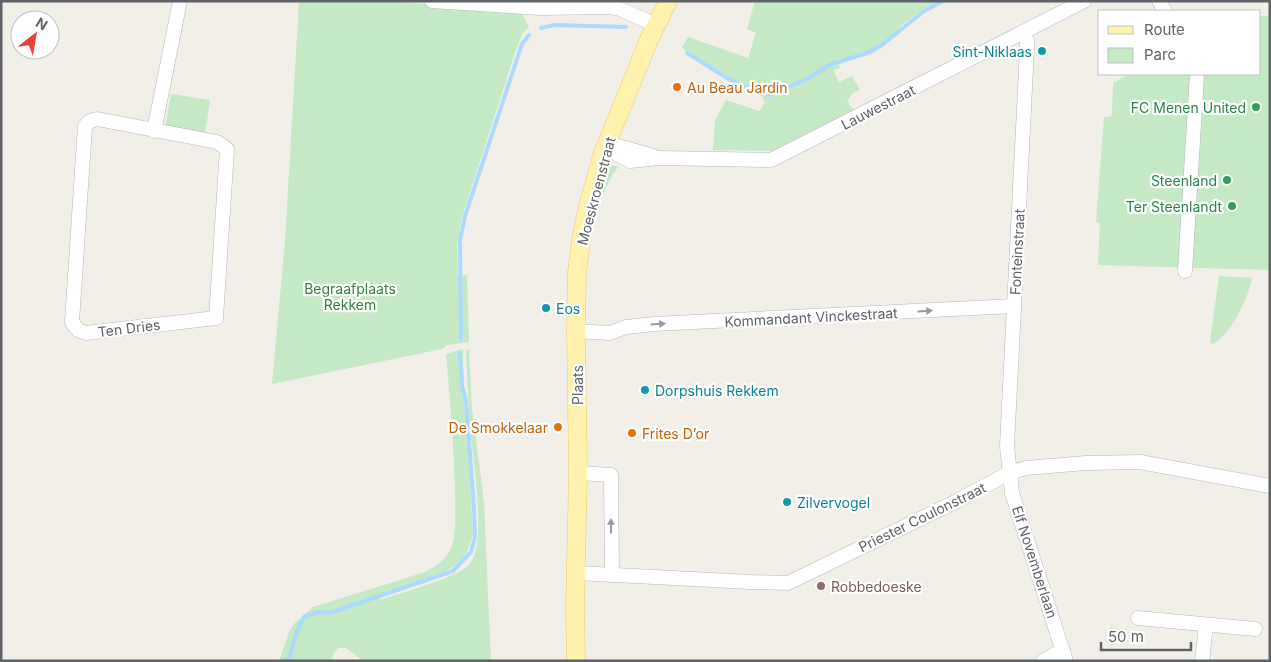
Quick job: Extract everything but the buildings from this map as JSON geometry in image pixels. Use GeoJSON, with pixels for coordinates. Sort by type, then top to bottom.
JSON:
{"type":"FeatureCollection","features":[{"type":"Feature","properties":{"kind":"main road","name":"Moeskroenstraat"},"geometry":{"type":"LineString","coordinates":[[576,331],[577,272],[581,240],[588,210],[616,118],[668,1]]}},
{"type":"Feature","properties":{"kind":"main road","name":"Plaats"},"geometry":{"type":"LineString","coordinates":[[576,331],[577,573]]}},
{"type":"Feature","properties":{"kind":"main road"},"geometry":{"type":"LineString","coordinates":[[576,661],[575,608],[577,573]]}},
{"type":"Feature","properties":{"kind":"street"},"geometry":{"type":"LineString","coordinates":[[154,131],[180,1]]}},
{"type":"Feature","properties":{"kind":"street"},"geometry":{"type":"LineString","coordinates":[[432,1],[540,8],[610,7],[620,9],[656,25]]}},
{"type":"Feature","properties":{"kind":"street","name":"Lauwestraat"},"geometry":{"type":"LineString","coordinates":[[607,152],[618,146],[659,158],[770,160],[1084,1]]}},
{"type":"Feature","properties":{"kind":"street","name":"Fonteinstraat"},"geometry":{"type":"LineString","coordinates":[[1009,474],[1007,446],[1027,49],[1027,41],[1022,32]]}},
{"type":"Feature","properties":{"kind":"street"},"geometry":{"type":"LineString","coordinates":[[1185,271],[1197,75]]}},
{"type":"Feature","properties":{"kind":"street","name":"Ten Dries"},"geometry":{"type":"LineString","coordinates":[[97,119],[154,131],[218,142],[226,149],[216,318],[86,333],[78,330],[72,322],[85,126],[90,121],[97,119]]}},
{"type":"Feature","properties":{"kind":"street","name":"Kommandant Vinckestraat"},"geometry":{"type":"LineString","coordinates":[[576,331],[610,333],[626,327],[654,324],[1014,306]]}},
{"type":"Feature","properties":{"kind":"street","name":"Priester Coulonstraat"},"geometry":{"type":"LineString","coordinates":[[577,573],[788,583],[1009,474],[1026,468],[1086,463],[1140,462],[1270,486]]}},
{"type":"Feature","properties":{"kind":"street"},"geometry":{"type":"LineString","coordinates":[[578,473],[611,474],[612,575]]}},
{"type":"Feature","properties":{"kind":"street","name":"Elf Novemberlaan"},"geometry":{"type":"LineString","coordinates":[[1009,474],[1012,494],[1064,655],[1043,661]]}},
{"type":"Feature","properties":{"kind":"street"},"geometry":{"type":"LineString","coordinates":[[1138,618],[1255,629]]}},
{"type":"Feature","properties":{"kind":"street"},"geometry":{"type":"LineString","coordinates":[[1202,661],[1206,624]]}},
{"type":"Feature","properties":{"kind":"green space","name":"Begraafplaats Rekkem"},"geometry":{"type":"Polygon","coordinates":[[[299,1],[392,1],[522,14],[529,27],[522,34],[514,56],[462,217],[457,245],[458,276],[467,275],[469,342],[272,384],[285,241],[299,1]]]}},
{"type":"Feature","properties":{"kind":"green space"},"geometry":{"type":"Polygon","coordinates":[[[755,1],[939,1],[922,10],[902,25],[890,38],[872,50],[837,60],[840,68],[834,70],[839,82],[852,76],[860,90],[853,93],[847,101],[854,111],[774,151],[713,150],[715,120],[726,100],[759,111],[765,103],[762,96],[687,53],[682,47],[688,37],[748,58],[756,33],[747,29],[755,1]]]}},
{"type":"Feature","properties":{"kind":"green space","name":"Steenland"},"geometry":{"type":"Polygon","coordinates":[[[1261,16],[1270,16],[1270,270],[1098,265],[1100,223],[1096,222],[1104,117],[1111,117],[1112,114],[1113,83],[1127,75],[1261,75],[1261,16]]]}},
{"type":"Feature","properties":{"kind":"green space"},"geometry":{"type":"Polygon","coordinates":[[[171,94],[210,100],[205,135],[165,128],[171,94]]]}},
{"type":"Feature","properties":{"kind":"green space"},"geometry":{"type":"Polygon","coordinates":[[[619,166],[612,175],[596,210],[607,168],[619,166]]]}},
{"type":"Feature","properties":{"kind":"green space"},"geometry":{"type":"Polygon","coordinates":[[[1219,276],[1252,278],[1243,305],[1232,325],[1219,340],[1212,344],[1210,342],[1219,276]]]}},
{"type":"Feature","properties":{"kind":"green space"},"geometry":{"type":"Polygon","coordinates":[[[463,349],[464,402],[473,535],[467,552],[458,564],[444,572],[378,595],[380,600],[452,575],[469,565],[475,555],[478,520],[476,477],[468,398],[466,350],[469,350],[472,408],[484,503],[491,661],[364,661],[346,648],[338,648],[333,654],[332,661],[279,661],[289,632],[294,624],[313,607],[425,572],[441,562],[450,551],[455,533],[455,492],[446,354],[463,349]]]}},
{"type":"Feature","properties":{"kind":"waterway"},"geometry":{"type":"LineString","coordinates":[[687,53],[727,78],[753,91],[770,95],[811,77],[829,65],[870,52],[882,45],[924,11],[943,1]]}},
{"type":"Feature","properties":{"kind":"waterway"},"geometry":{"type":"LineString","coordinates":[[541,28],[554,25],[626,27]]}},
{"type":"Feature","properties":{"kind":"waterway"},"geometry":{"type":"LineString","coordinates":[[461,339],[460,240],[465,216],[522,44],[529,35]]}},
{"type":"Feature","properties":{"kind":"waterway"},"geometry":{"type":"LineString","coordinates":[[285,661],[290,657],[297,631],[305,616],[319,612],[330,613],[453,571],[471,552],[475,537],[474,508],[466,401],[462,385],[460,354]]}},
{"type":"Feature","properties":{"kind":"place","name":"Sint-Niklaas"},"geometry":{"type":"Point","coordinates":[1042,51]}},
{"type":"Feature","properties":{"kind":"place","name":"Au Beau Jardin"},"geometry":{"type":"Point","coordinates":[677,87]}},
{"type":"Feature","properties":{"kind":"place","name":"FC Menen United"},"geometry":{"type":"Point","coordinates":[1256,107]}},
{"type":"Feature","properties":{"kind":"place","name":"Steenland"},"geometry":{"type":"Point","coordinates":[1227,180]}},
{"type":"Feature","properties":{"kind":"place","name":"Ter Steenlandt"},"geometry":{"type":"Point","coordinates":[1232,206]}},
{"type":"Feature","properties":{"kind":"place","name":"Eos"},"geometry":{"type":"Point","coordinates":[546,308]}},
{"type":"Feature","properties":{"kind":"place","name":"Dorpshuis Rekkem"},"geometry":{"type":"Point","coordinates":[645,390]}},
{"type":"Feature","properties":{"kind":"place","name":"De Smokkelaar"},"geometry":{"type":"Point","coordinates":[558,427]}},
{"type":"Feature","properties":{"kind":"place","name":"Frites D’or"},"geometry":{"type":"Point","coordinates":[632,433]}},
{"type":"Feature","properties":{"kind":"place","name":"Zilvervogel"},"geometry":{"type":"Point","coordinates":[787,502]}},
{"type":"Feature","properties":{"kind":"place","name":"Robbedoeske"},"geometry":{"type":"Point","coordinates":[821,586]}}]}
